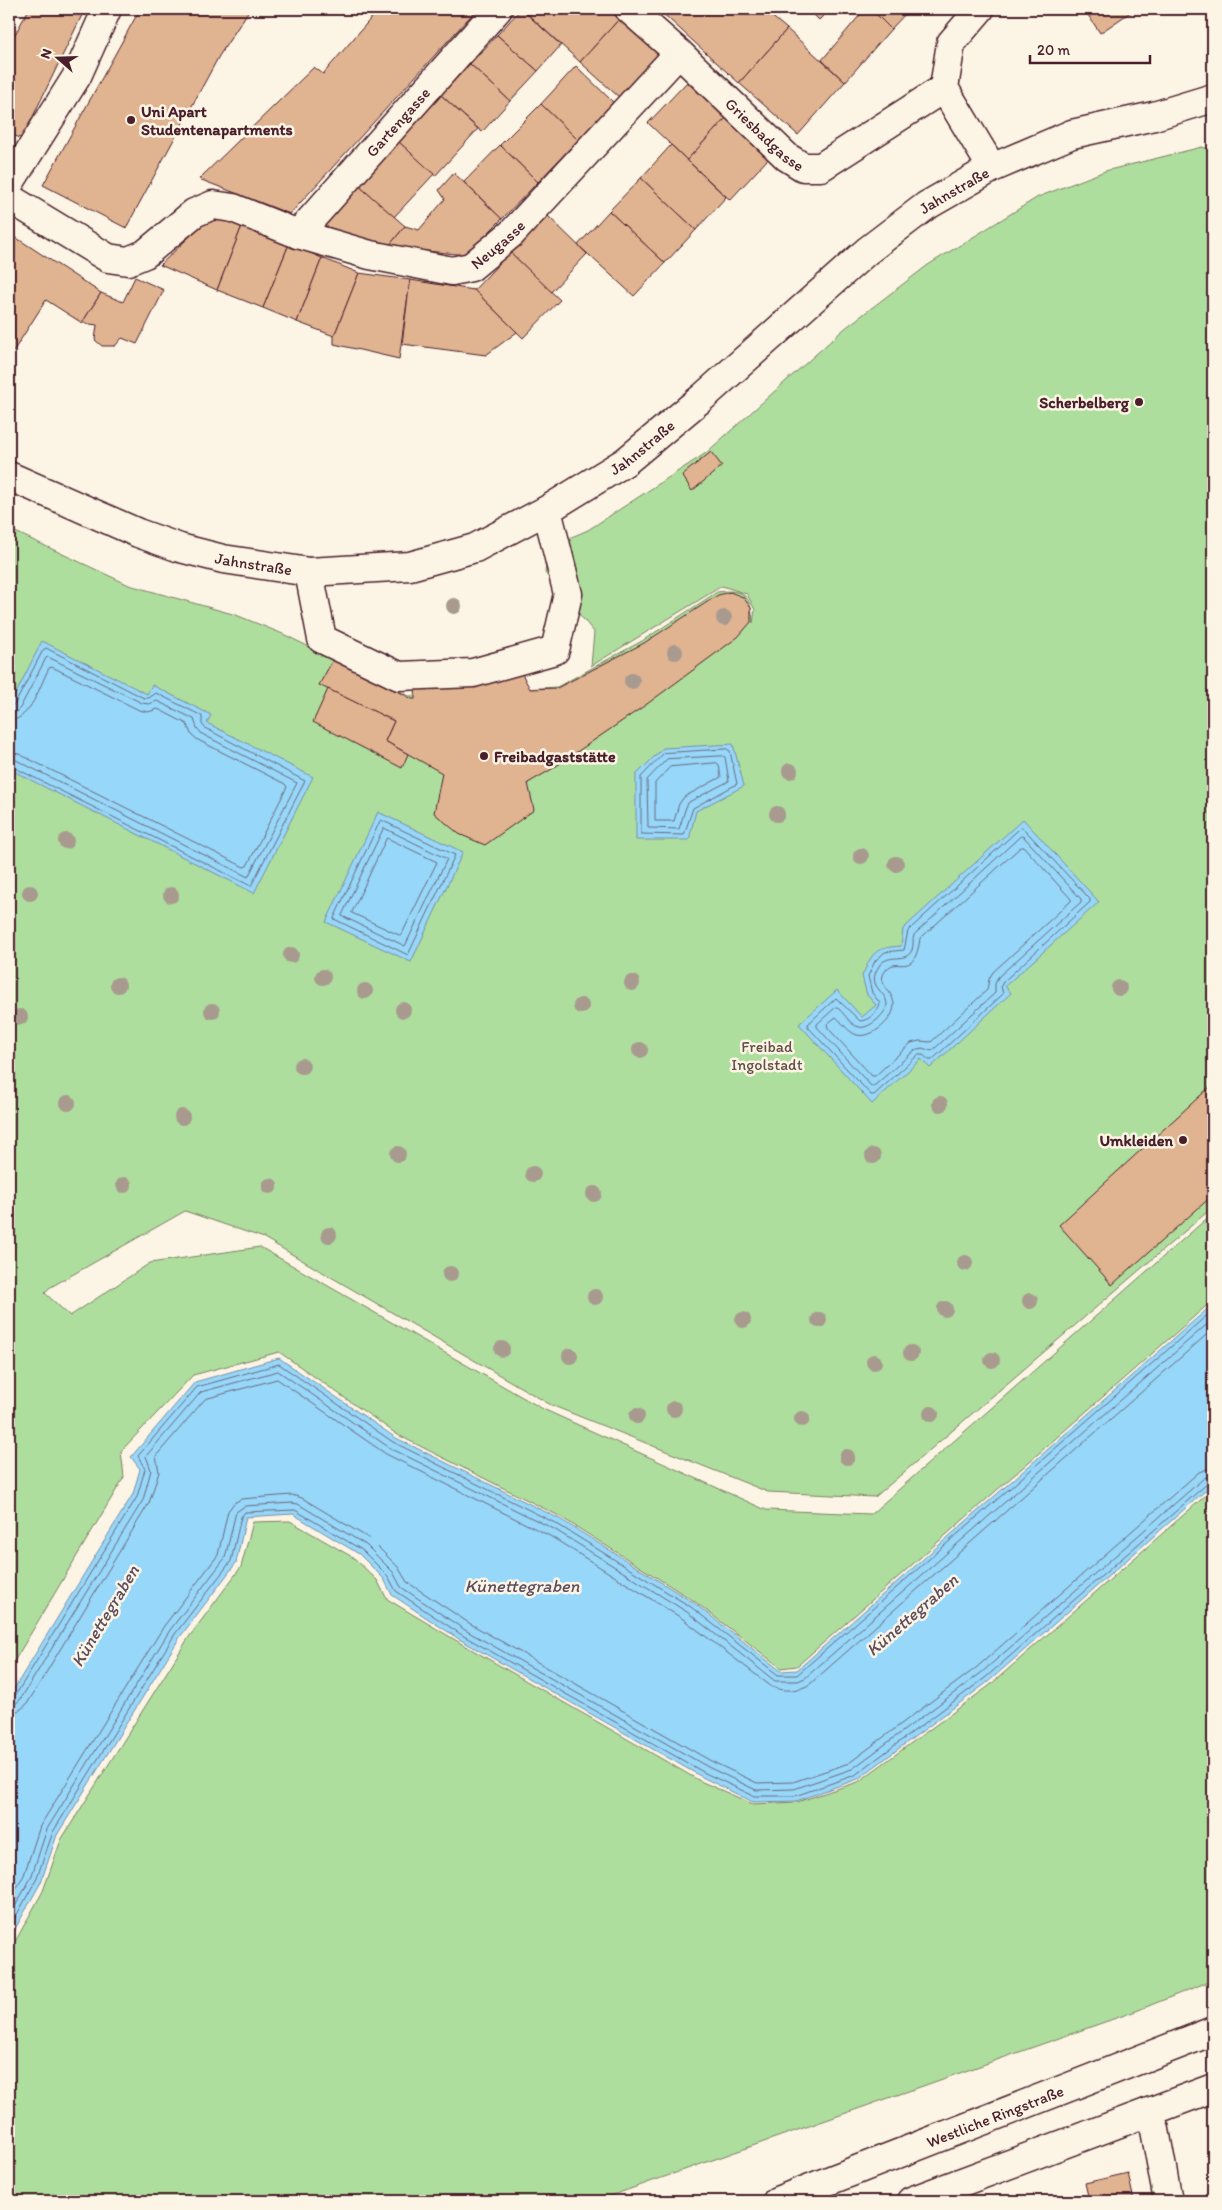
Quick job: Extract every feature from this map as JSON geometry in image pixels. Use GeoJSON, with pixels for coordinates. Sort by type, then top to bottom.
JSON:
{"type":"FeatureCollection","features":[{"type":"Feature","properties":{"kind":"street"},"geometry":{"type":"LineString","coordinates":[[9,184],[77,76],[107,9]]}},
{"type":"Feature","properties":{"kind":"street","name":"Gartengasse"},"geometry":{"type":"LineString","coordinates":[[298,234],[498,9]]}},
{"type":"Feature","properties":{"kind":"street","name":"Griesbadgasse"},"geometry":{"type":"LineString","coordinates":[[629,9],[679,53],[787,157],[803,167],[821,167],[944,88]]}},
{"type":"Feature","properties":{"kind":"street"},"geometry":{"type":"LineString","coordinates":[[980,9],[951,43],[944,88],[992,168]]}},
{"type":"Feature","properties":{"kind":"street","name":"Neugasse"},"geometry":{"type":"LineString","coordinates":[[9,198],[108,258],[128,261],[145,254],[194,213],[213,205],[232,208],[298,234],[370,255],[452,270],[471,267],[512,233],[679,53]]}},
{"type":"Feature","properties":{"kind":"street","name":"Jahnstraße"},"geometry":{"type":"LineString","coordinates":[[9,476],[138,532],[180,548],[223,559],[309,572],[410,566],[475,548],[547,510],[625,462],[703,397],[867,251],[926,206],[992,168],[1072,134],[1154,116],[1213,98]]}},
{"type":"Feature","properties":{"kind":"street"},"geometry":{"type":"LineString","coordinates":[[309,572],[322,639],[399,676],[473,673],[555,650],[568,594],[547,510]]}},
{"type":"Feature","properties":{"kind":"street","name":"Westliche Ringstraße"},"geometry":{"type":"LineString","coordinates":[[777,2201],[1213,2031]]}},
{"type":"Feature","properties":{"kind":"street"},"geometry":{"type":"LineString","coordinates":[[912,2201],[1213,2088]]}},
{"type":"Feature","properties":{"kind":"street"},"geometry":{"type":"LineString","coordinates":[[1149,2112],[1155,2130],[1168,2201]]}},
{"type":"Feature","properties":{"kind":"green space","name":"Freibad Ingolstadt"},"geometry":{"type":"Polygon","coordinates":[[[1202,147],[1213,150],[1213,1207],[875,1497],[768,1492],[551,1405],[264,1238],[185,1211],[49,1288],[45,1293],[70,1316],[150,1263],[260,1247],[543,1409],[766,1510],[871,1514],[1213,1213],[1213,1300],[797,1666],[781,1668],[694,1601],[559,1516],[398,1435],[279,1352],[193,1375],[121,1451],[124,1477],[9,1670],[9,529],[129,585],[236,615],[283,634],[409,696],[557,687],[642,641],[717,592],[735,592],[745,596],[751,607],[753,623],[755,610],[747,594],[722,586],[591,666],[594,632],[545,573],[548,547],[588,530],[706,453],[844,329],[928,265],[1038,197],[1105,171],[1202,147]]]}},
{"type":"Feature","properties":{"kind":"green space"},"geometry":{"type":"Polygon","coordinates":[[[1213,1489],[1213,1980],[1136,2011],[596,2201],[9,2201],[9,1945],[16,1940],[43,1891],[61,1840],[189,1637],[241,1567],[253,1522],[290,1521],[354,1558],[377,1580],[387,1599],[700,1781],[753,1804],[797,1802],[858,1782],[989,1686],[1213,1489]]]}},
{"type":"Feature","properties":{"kind":"water"},"geometry":{"type":"Polygon","coordinates":[[[42,641],[147,694],[152,685],[211,715],[207,723],[313,777],[254,893],[9,769],[9,707],[42,641]]]}},
{"type":"Feature","properties":{"kind":"water"},"geometry":{"type":"Polygon","coordinates":[[[733,744],[744,786],[696,811],[689,840],[636,840],[636,775],[663,748],[733,744]]]}},
{"type":"Feature","properties":{"kind":"water"},"geometry":{"type":"Polygon","coordinates":[[[378,812],[463,852],[411,962],[326,922],[378,812]]]}},
{"type":"Feature","properties":{"kind":"water"},"geometry":{"type":"Polygon","coordinates":[[[1023,819],[1099,902],[1005,986],[1011,993],[930,1068],[921,1059],[872,1104],[799,1024],[837,990],[862,1017],[876,1005],[867,995],[862,976],[872,956],[885,948],[901,946],[903,929],[1023,819]]]}},
{"type":"Feature","properties":{"kind":"water","name":"Künettegraben"},"geometry":{"type":"Polygon","coordinates":[[[1213,1304],[1213,1484],[988,1682],[858,1779],[796,1801],[753,1802],[702,1777],[459,1639],[392,1595],[384,1579],[359,1554],[293,1514],[246,1517],[236,1563],[180,1637],[57,1835],[41,1882],[14,1931],[9,1935],[9,1697],[133,1494],[140,1469],[131,1457],[195,1382],[279,1358],[396,1438],[560,1519],[694,1603],[781,1671],[797,1670],[1213,1304]]]}},
{"type":"Feature","properties":{"kind":"building"},"geometry":{"type":"Polygon","coordinates":[[[29,9],[80,9],[84,11],[22,139],[9,133],[9,33],[14,36],[29,9]]]}},
{"type":"Feature","properties":{"kind":"building","name":"Uni Apart Studentenapartments"},"geometry":{"type":"Polygon","coordinates":[[[140,9],[250,9],[219,56],[126,228],[43,185],[140,9]]]}},
{"type":"Feature","properties":{"kind":"building"},"geometry":{"type":"Polygon","coordinates":[[[379,9],[477,9],[290,214],[199,179],[314,67],[323,74],[379,9]]]}},
{"type":"Feature","properties":{"kind":"building"},"geometry":{"type":"Polygon","coordinates":[[[521,9],[561,45],[538,71],[497,35],[521,9]]]}},
{"type":"Feature","properties":{"kind":"building"},"geometry":{"type":"Polygon","coordinates":[[[522,9],[614,9],[622,16],[580,62],[522,9]]]}},
{"type":"Feature","properties":{"kind":"building"},"geometry":{"type":"Polygon","coordinates":[[[658,9],[763,9],[787,29],[739,83],[658,9]]]}},
{"type":"Feature","properties":{"kind":"building"},"geometry":{"type":"Polygon","coordinates":[[[808,9],[830,9],[819,20],[808,9]]]}},
{"type":"Feature","properties":{"kind":"building"},"geometry":{"type":"Polygon","coordinates":[[[865,9],[871,9],[891,29],[845,82],[822,60],[865,9]]]}},
{"type":"Feature","properties":{"kind":"building"},"geometry":{"type":"Polygon","coordinates":[[[871,9],[910,9],[891,29],[871,9]]]}},
{"type":"Feature","properties":{"kind":"building"},"geometry":{"type":"Polygon","coordinates":[[[1084,9],[1135,9],[1100,33],[1084,9]]]}},
{"type":"Feature","properties":{"kind":"building"},"geometry":{"type":"Polygon","coordinates":[[[622,16],[661,53],[620,98],[580,62],[622,16]]]}},
{"type":"Feature","properties":{"kind":"building"},"geometry":{"type":"Polygon","coordinates":[[[787,29],[845,82],[798,135],[739,83],[787,29]]]}},
{"type":"Feature","properties":{"kind":"building"},"geometry":{"type":"Polygon","coordinates":[[[497,35],[538,71],[510,101],[470,64],[497,35]]]}},
{"type":"Feature","properties":{"kind":"building"},"geometry":{"type":"Polygon","coordinates":[[[470,64],[510,101],[482,132],[441,95],[470,64]]]}},
{"type":"Feature","properties":{"kind":"building"},"geometry":{"type":"Polygon","coordinates":[[[576,66],[614,103],[578,140],[541,104],[576,66]]]}},
{"type":"Feature","properties":{"kind":"building"},"geometry":{"type":"Polygon","coordinates":[[[687,82],[726,118],[687,160],[648,123],[687,82]]]}},
{"type":"Feature","properties":{"kind":"building"},"geometry":{"type":"Polygon","coordinates":[[[441,95],[478,129],[435,176],[399,142],[441,95]]]}},
{"type":"Feature","properties":{"kind":"building"},"geometry":{"type":"Polygon","coordinates":[[[541,104],[578,140],[538,182],[500,145],[541,104]]]}},
{"type":"Feature","properties":{"kind":"building"},"geometry":{"type":"Polygon","coordinates":[[[726,118],[769,158],[730,200],[687,160],[726,118]]]}},
{"type":"Feature","properties":{"kind":"building"},"geometry":{"type":"Polygon","coordinates":[[[399,142],[434,174],[394,217],[358,185],[399,142]]]}},
{"type":"Feature","properties":{"kind":"building"},"geometry":{"type":"Polygon","coordinates":[[[500,145],[538,182],[502,219],[464,182],[500,145]]]}},
{"type":"Feature","properties":{"kind":"building"},"geometry":{"type":"Polygon","coordinates":[[[671,145],[726,197],[696,230],[641,178],[671,145]]]}},
{"type":"Feature","properties":{"kind":"building"},"geometry":{"type":"Polygon","coordinates":[[[454,173],[502,219],[466,255],[388,247],[405,226],[419,230],[445,199],[439,190],[454,173]]]}},
{"type":"Feature","properties":{"kind":"building"},"geometry":{"type":"Polygon","coordinates":[[[641,178],[696,230],[665,263],[609,211],[641,178]]]}},
{"type":"Feature","properties":{"kind":"building"},"geometry":{"type":"Polygon","coordinates":[[[358,185],[405,226],[388,247],[321,225],[358,185]]]}},
{"type":"Feature","properties":{"kind":"building"},"geometry":{"type":"Polygon","coordinates":[[[609,211],[665,263],[634,296],[578,245],[609,211]]]}},
{"type":"Feature","properties":{"kind":"building"},"geometry":{"type":"Polygon","coordinates":[[[212,215],[242,226],[217,290],[160,265],[212,215]]]}},
{"type":"Feature","properties":{"kind":"building"},"geometry":{"type":"Polygon","coordinates":[[[547,215],[587,254],[551,292],[510,252],[547,215]]]}},
{"type":"Feature","properties":{"kind":"building"},"geometry":{"type":"Polygon","coordinates":[[[242,226],[289,244],[263,308],[217,290],[242,226]]]}},
{"type":"Feature","properties":{"kind":"building"},"geometry":{"type":"Polygon","coordinates":[[[9,233],[101,293],[82,323],[46,300],[9,358],[9,233]]]}},
{"type":"Feature","properties":{"kind":"building"},"geometry":{"type":"Polygon","coordinates":[[[289,244],[322,258],[297,322],[263,308],[289,244]]]}},
{"type":"Feature","properties":{"kind":"building"},"geometry":{"type":"Polygon","coordinates":[[[510,252],[560,300],[523,338],[474,290],[510,252]]]}},
{"type":"Feature","properties":{"kind":"building"},"geometry":{"type":"Polygon","coordinates":[[[322,258],[359,273],[334,336],[297,322],[322,258]]]}},
{"type":"Feature","properties":{"kind":"building"},"geometry":{"type":"Polygon","coordinates":[[[359,273],[410,280],[399,359],[334,344],[334,336],[359,273]]]}},
{"type":"Feature","properties":{"kind":"building"},"geometry":{"type":"Polygon","coordinates":[[[135,277],[164,290],[137,344],[122,338],[115,346],[102,346],[95,340],[97,325],[82,323],[101,293],[123,302],[135,277]]]}},
{"type":"Feature","properties":{"kind":"building"},"geometry":{"type":"Polygon","coordinates":[[[410,280],[474,290],[517,332],[486,355],[402,344],[410,280]]]}},
{"type":"Feature","properties":{"kind":"building"},"geometry":{"type":"Polygon","coordinates":[[[711,452],[722,466],[692,491],[682,475],[711,452]]]}},
{"type":"Feature","properties":{"kind":"building"},"geometry":{"type":"Polygon","coordinates":[[[730,592],[743,597],[751,608],[751,622],[738,637],[647,704],[552,769],[528,783],[534,810],[485,845],[459,834],[434,813],[442,773],[385,741],[394,721],[319,685],[335,656],[412,699],[415,699],[416,678],[520,670],[530,689],[557,688],[644,643],[718,595],[730,592]]]}},
{"type":"Feature","properties":{"kind":"building"},"geometry":{"type":"Polygon","coordinates":[[[328,689],[394,721],[385,741],[408,754],[402,768],[313,722],[328,689]]]}},
{"type":"Feature","properties":{"kind":"building","name":"Umkleiden"},"geometry":{"type":"Polygon","coordinates":[[[1213,1084],[1213,1195],[1112,1285],[1059,1225],[1213,1084]]]}},
{"type":"Feature","properties":{"kind":"building"},"geometry":{"type":"Polygon","coordinates":[[[1128,2173],[1134,2201],[1067,2201],[1088,2196],[1085,2183],[1128,2173]]]}},
{"type":"Feature","properties":{"kind":"place","name":"Uni Apart Studentenapartments"},"geometry":{"type":"Point","coordinates":[131,120]}},
{"type":"Feature","properties":{"kind":"place","name":"Scherbelberg"},"geometry":{"type":"Point","coordinates":[1139,402]}},
{"type":"Feature","properties":{"kind":"place","name":"Freibadgaststätte"},"geometry":{"type":"Point","coordinates":[484,756]}},
{"type":"Feature","properties":{"kind":"place","name":"Umkleiden"},"geometry":{"type":"Point","coordinates":[1183,1140]}}]}
